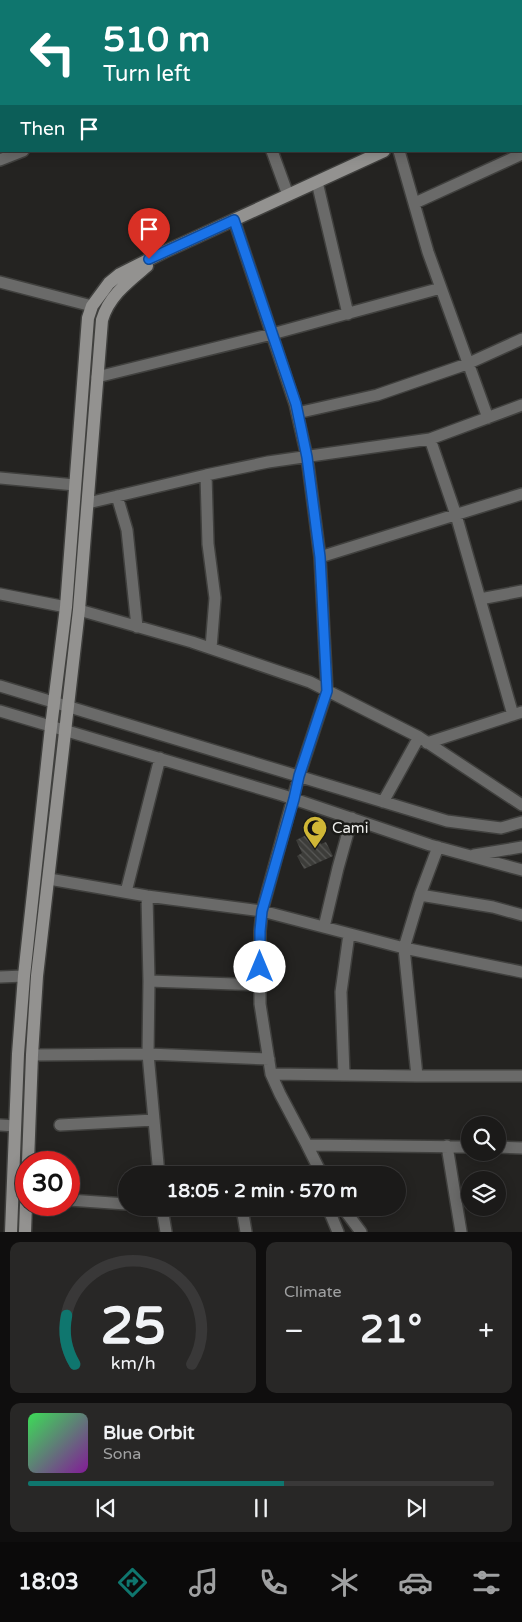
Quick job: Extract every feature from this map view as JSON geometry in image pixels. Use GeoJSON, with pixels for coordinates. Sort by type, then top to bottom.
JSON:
{"type":"FeatureCollection","features":[{"type":"Feature","properties":{"kind":"main road"},"geometry":{"type":"LineString","coordinates":[[11,1232],[18,1054],[24,976],[66,607],[88,318],[92,306],[109,283],[120,274],[382,152]]}},
{"type":"Feature","properties":{"kind":"main road"},"geometry":{"type":"LineString","coordinates":[[28,1151],[37,976],[69,706],[88,503],[102,320],[105,308],[118,292],[164,252]]}},
{"type":"Feature","properties":{"kind":"main road"},"geometry":{"type":"LineString","coordinates":[[74,502],[88,503]]}},
{"type":"Feature","properties":{"kind":"main road"},"geometry":{"type":"LineString","coordinates":[[66,607],[78,610]]}},
{"type":"Feature","properties":{"kind":"main road"},"geometry":{"type":"LineString","coordinates":[[18,1054],[32,1055]]}},
{"type":"Feature","properties":{"kind":"main road"},"geometry":{"type":"LineString","coordinates":[[26,1216],[26,1232]]}},
{"type":"Feature","properties":{"kind":"street"},"geometry":{"type":"LineString","coordinates":[[0,160],[20,152]]}},
{"type":"Feature","properties":{"kind":"street"},"geometry":{"type":"LineString","coordinates":[[272,152],[288,195]]}},
{"type":"Feature","properties":{"kind":"street"},"geometry":{"type":"LineString","coordinates":[[399,152],[428,252],[488,418]]}},
{"type":"Feature","properties":{"kind":"street"},"geometry":{"type":"LineString","coordinates":[[415,203],[522,154]]}},
{"type":"Feature","properties":{"kind":"street"},"geometry":{"type":"LineString","coordinates":[[317,182],[348,314]]}},
{"type":"Feature","properties":{"kind":"street"},"geometry":{"type":"LineString","coordinates":[[234,220],[297,413],[307,457],[320,557],[327,691],[299,776],[262,911],[260,931],[260,1004],[271,1074],[318,1166]]}},
{"type":"Feature","properties":{"kind":"street"},"geometry":{"type":"LineString","coordinates":[[0,282],[92,306]]}},
{"type":"Feature","properties":{"kind":"street"},"geometry":{"type":"LineString","coordinates":[[97,377],[272,334],[441,288]]}},
{"type":"Feature","properties":{"kind":"street"},"geometry":{"type":"LineString","coordinates":[[297,413],[377,395],[467,364],[522,339]]}},
{"type":"Feature","properties":{"kind":"street"},"geometry":{"type":"LineString","coordinates":[[88,503],[268,462],[430,439],[522,405]]}},
{"type":"Feature","properties":{"kind":"street"},"geometry":{"type":"LineString","coordinates":[[383,802],[423,740],[517,714],[456,515],[430,439]]}},
{"type":"Feature","properties":{"kind":"street"},"geometry":{"type":"LineString","coordinates":[[206,475],[208,544],[215,598],[211,648]]}},
{"type":"Feature","properties":{"kind":"street"},"geometry":{"type":"LineString","coordinates":[[0,478],[75,485]]}},
{"type":"Feature","properties":{"kind":"street"},"geometry":{"type":"LineString","coordinates":[[320,557],[522,494]]}},
{"type":"Feature","properties":{"kind":"street"},"geometry":{"type":"LineString","coordinates":[[117,496],[127,530],[137,626]]}},
{"type":"Feature","properties":{"kind":"street"},"geometry":{"type":"LineString","coordinates":[[480,598],[522,591]]}},
{"type":"Feature","properties":{"kind":"street"},"geometry":{"type":"LineString","coordinates":[[0,594],[66,607]]}},
{"type":"Feature","properties":{"kind":"street"},"geometry":{"type":"LineString","coordinates":[[78,610],[211,648],[310,682],[423,740],[522,805]]}},
{"type":"Feature","properties":{"kind":"street"},"geometry":{"type":"LineString","coordinates":[[0,686],[447,821],[501,828],[522,822]]}},
{"type":"Feature","properties":{"kind":"street"},"geometry":{"type":"LineString","coordinates":[[0,711],[294,799],[438,847],[522,870]]}},
{"type":"Feature","properties":{"kind":"street"},"geometry":{"type":"LineString","coordinates":[[126,892],[160,758]]}},
{"type":"Feature","properties":{"kind":"street"},"geometry":{"type":"LineString","coordinates":[[324,927],[352,818]]}},
{"type":"Feature","properties":{"kind":"street"},"geometry":{"type":"LineString","coordinates":[[417,1076],[404,948],[420,895],[438,847]]}},
{"type":"Feature","properties":{"kind":"street"},"geometry":{"type":"LineString","coordinates":[[470,856],[522,847]]}},
{"type":"Feature","properties":{"kind":"street"},"geometry":{"type":"LineString","coordinates":[[49,879],[147,896],[262,911],[404,948],[522,972]]}},
{"type":"Feature","properties":{"kind":"street"},"geometry":{"type":"LineString","coordinates":[[420,895],[493,907],[522,915]]}},
{"type":"Feature","properties":{"kind":"street"},"geometry":{"type":"LineString","coordinates":[[147,896],[148,1054],[158,1166]]}},
{"type":"Feature","properties":{"kind":"street"},"geometry":{"type":"LineString","coordinates":[[344,1075],[341,992],[349,934]]}},
{"type":"Feature","properties":{"kind":"street"},"geometry":{"type":"LineString","coordinates":[[0,977],[24,976]]}},
{"type":"Feature","properties":{"kind":"street"},"geometry":{"type":"LineString","coordinates":[[149,981],[260,985]]}},
{"type":"Feature","properties":{"kind":"street"},"geometry":{"type":"LineString","coordinates":[[32,1055],[148,1054],[269,1059]]}},
{"type":"Feature","properties":{"kind":"street"},"geometry":{"type":"LineString","coordinates":[[271,1074],[522,1076]]}},
{"type":"Feature","properties":{"kind":"street"},"geometry":{"type":"LineString","coordinates":[[60,1125],[154,1120]]}},
{"type":"Feature","properties":{"kind":"street"},"geometry":{"type":"LineString","coordinates":[[0,1125],[15,1126]]}},
{"type":"Feature","properties":{"kind":"street"},"geometry":{"type":"LineString","coordinates":[[307,1144],[461,1147]]}},
{"type":"Feature","properties":{"kind":"street"},"geometry":{"type":"LineString","coordinates":[[448,1146],[461,1232]]}},
{"type":"Feature","properties":{"kind":"street"},"geometry":{"type":"LineString","coordinates":[[506,1147],[522,1148]]}},
{"type":"Feature","properties":{"kind":"street"},"geometry":{"type":"LineString","coordinates":[[80,1201],[118,1203]]}},
{"type":"Feature","properties":{"kind":"street"},"geometry":{"type":"LineString","coordinates":[[163,1216],[166,1232]]}},
{"type":"Feature","properties":{"kind":"street"},"geometry":{"type":"LineString","coordinates":[[243,1216],[246,1232]]}},
{"type":"Feature","properties":{"kind":"street"},"geometry":{"type":"LineString","coordinates":[[331,1216],[338,1232]]}},
{"type":"Feature","properties":{"kind":"street"},"geometry":{"type":"LineString","coordinates":[[350,1216],[361,1232]]}},
{"type":"Feature","properties":{"kind":"building","name":"Cami"},"geometry":{"type":"Polygon","coordinates":[[[315,831],[321,844],[326,842],[333,856],[304,869],[297,856],[302,853],[296,840],[315,831]]]}},
{"type":"Feature","properties":{"kind":"place","name":"Cami"},"geometry":{"type":"Point","coordinates":[315,849]}},
{"type":"Feature","properties":{"kind":"route"},"geometry":{"type":"LineString","coordinates":[[149,259],[234,220],[296,404],[307,457],[320,557],[327,691],[299,776],[262,911],[260,967]]}}]}
